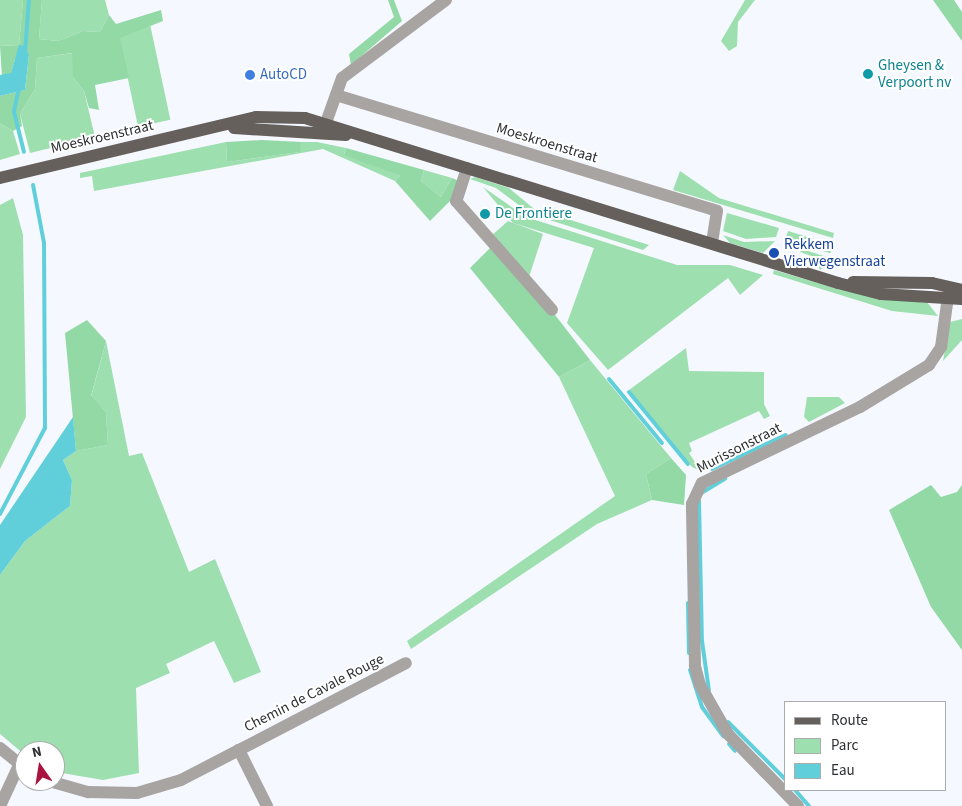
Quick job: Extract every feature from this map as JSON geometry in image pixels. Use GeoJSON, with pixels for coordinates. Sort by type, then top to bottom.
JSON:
{"type":"FeatureCollection","features":[{"type":"Feature","properties":{"kind":"main road","name":"Moeskroenstraat"},"geometry":{"type":"LineString","coordinates":[[0,178],[212,128],[324,126],[374,139],[838,282],[952,291],[962,299]]}},
{"type":"Feature","properties":{"kind":"street"},"geometry":{"type":"LineString","coordinates":[[324,126],[342,78],[446,0]]}},
{"type":"Feature","properties":{"kind":"street","name":"Moeskroenstraat"},"geometry":{"type":"LineString","coordinates":[[336,96],[717,211],[712,244]]}},
{"type":"Feature","properties":{"kind":"street"},"geometry":{"type":"LineString","coordinates":[[467,168],[456,201],[552,310]]}},
{"type":"Feature","properties":{"kind":"street","name":"Murissonstraat"},"geometry":{"type":"LineString","coordinates":[[798,806],[728,734],[700,685],[695,666],[692,504],[702,483],[860,407],[928,365],[941,346],[952,291]]}},
{"type":"Feature","properties":{"kind":"street","name":"Chemin de Cavale Rouge"},"geometry":{"type":"LineString","coordinates":[[267,806],[239,750],[406,663]]}},
{"type":"Feature","properties":{"kind":"street"},"geometry":{"type":"LineString","coordinates":[[0,748],[15,761]]}},
{"type":"Feature","properties":{"kind":"street"},"geometry":{"type":"LineString","coordinates":[[65,786],[88,792],[137,793],[181,780],[239,750]]}},
{"type":"Feature","properties":{"kind":"street"},"geometry":{"type":"LineString","coordinates":[[0,806],[15,779]]}},
{"type":"Feature","properties":{"kind":"green space"},"geometry":{"type":"Polygon","coordinates":[[[0,0],[23,0],[19,45],[0,46],[0,0]]]}},
{"type":"Feature","properties":{"kind":"green space"},"geometry":{"type":"Polygon","coordinates":[[[23,0],[42,0],[39,39],[58,41],[83,31],[100,32],[109,15],[116,24],[161,10],[163,21],[120,38],[129,78],[95,85],[99,110],[89,108],[84,91],[73,77],[72,53],[37,58],[35,89],[20,114],[22,126],[13,131],[0,123],[0,96],[25,90],[29,55],[15,59],[11,74],[2,76],[0,46],[19,45],[23,0]]]}},
{"type":"Feature","properties":{"kind":"green space"},"geometry":{"type":"Polygon","coordinates":[[[42,0],[105,0],[109,15],[100,32],[83,31],[58,41],[39,39],[42,0]]]}},
{"type":"Feature","properties":{"kind":"green space"},"geometry":{"type":"Polygon","coordinates":[[[388,0],[394,0],[402,21],[351,65],[349,54],[394,17],[388,0]]]}},
{"type":"Feature","properties":{"kind":"green space"},"geometry":{"type":"Polygon","coordinates":[[[745,0],[755,0],[738,22],[737,46],[729,51],[721,41],[745,0]]]}},
{"type":"Feature","properties":{"kind":"green space"},"geometry":{"type":"Polygon","coordinates":[[[933,0],[954,0],[962,12],[962,41],[933,0]]]}},
{"type":"Feature","properties":{"kind":"green space"},"geometry":{"type":"Polygon","coordinates":[[[150,24],[170,120],[138,127],[118,31],[150,24]]]}},
{"type":"Feature","properties":{"kind":"green space"},"geometry":{"type":"Polygon","coordinates":[[[73,53],[73,77],[84,91],[95,137],[30,153],[20,114],[35,89],[37,58],[73,53]]]}},
{"type":"Feature","properties":{"kind":"green space"},"geometry":{"type":"Polygon","coordinates":[[[0,123],[13,131],[20,154],[0,160],[0,123]]]}},
{"type":"Feature","properties":{"kind":"green space"},"geometry":{"type":"Polygon","coordinates":[[[262,140],[301,142],[300,152],[227,162],[226,142],[262,140]]]}},
{"type":"Feature","properties":{"kind":"green space"},"geometry":{"type":"Polygon","coordinates":[[[226,142],[227,162],[299,152],[301,142],[317,142],[346,148],[344,154],[400,176],[395,181],[323,149],[94,191],[92,176],[80,178],[80,173],[226,142]]]}},
{"type":"Feature","properties":{"kind":"green space"},"geometry":{"type":"Polygon","coordinates":[[[346,148],[424,170],[421,181],[441,197],[452,178],[459,181],[451,200],[430,221],[395,181],[400,176],[344,155],[346,148]]]}},
{"type":"Feature","properties":{"kind":"green space"},"geometry":{"type":"Polygon","coordinates":[[[424,170],[452,178],[441,197],[421,181],[424,170]]]}},
{"type":"Feature","properties":{"kind":"green space"},"geometry":{"type":"Polygon","coordinates":[[[680,171],[719,198],[834,233],[833,238],[673,190],[680,171]]]}},
{"type":"Feature","properties":{"kind":"green space"},"geometry":{"type":"Polygon","coordinates":[[[475,177],[509,188],[533,208],[649,245],[643,250],[531,214],[496,188],[470,179],[475,177]]]}},
{"type":"Feature","properties":{"kind":"green space"},"geometry":{"type":"Polygon","coordinates":[[[483,187],[526,217],[677,265],[730,265],[763,275],[740,295],[728,278],[608,370],[567,323],[594,248],[513,223],[483,187]]]}},
{"type":"Feature","properties":{"kind":"green space"},"geometry":{"type":"Polygon","coordinates":[[[13,198],[23,235],[26,417],[0,469],[0,205],[13,198]]]}},
{"type":"Feature","properties":{"kind":"green space"},"geometry":{"type":"Polygon","coordinates":[[[727,213],[779,228],[776,237],[746,239],[723,231],[727,213]]]}},
{"type":"Feature","properties":{"kind":"green space"},"geometry":{"type":"Polygon","coordinates":[[[508,221],[543,234],[528,280],[490,237],[508,221]]]}},
{"type":"Feature","properties":{"kind":"green space"},"geometry":{"type":"Polygon","coordinates":[[[788,231],[833,245],[830,253],[785,240],[788,231]]]}},
{"type":"Feature","properties":{"kind":"green space"},"geometry":{"type":"Polygon","coordinates":[[[723,235],[744,242],[775,241],[763,253],[730,243],[723,235]]]}},
{"type":"Feature","properties":{"kind":"green space"},"geometry":{"type":"Polygon","coordinates":[[[492,246],[552,311],[590,360],[559,377],[470,268],[492,246]]]}},
{"type":"Feature","properties":{"kind":"green space"},"geometry":{"type":"Polygon","coordinates":[[[802,249],[834,259],[820,270],[814,257],[800,252],[802,249]]]}},
{"type":"Feature","properties":{"kind":"green space"},"geometry":{"type":"Polygon","coordinates":[[[774,270],[838,289],[927,302],[938,316],[892,311],[773,274],[774,270]]]}},
{"type":"Feature","properties":{"kind":"green space"},"geometry":{"type":"Polygon","coordinates":[[[962,319],[962,340],[943,361],[950,322],[962,319]]]}},
{"type":"Feature","properties":{"kind":"green space"},"geometry":{"type":"Polygon","coordinates":[[[87,320],[106,341],[91,396],[106,412],[108,445],[76,451],[65,333],[87,320]]]}},
{"type":"Feature","properties":{"kind":"green space"},"geometry":{"type":"Polygon","coordinates":[[[106,341],[129,456],[142,453],[189,572],[215,559],[261,672],[234,683],[214,641],[166,664],[170,673],[136,688],[139,773],[103,780],[65,774],[65,741],[15,741],[15,747],[0,734],[0,575],[25,541],[70,506],[72,480],[63,460],[76,451],[108,445],[106,412],[91,397],[106,341]]]}},
{"type":"Feature","properties":{"kind":"green space"},"geometry":{"type":"Polygon","coordinates":[[[686,348],[689,371],[764,372],[764,404],[770,416],[764,419],[759,411],[689,443],[692,451],[689,453],[701,471],[692,467],[629,390],[686,348]]]}},
{"type":"Feature","properties":{"kind":"green space"},"geometry":{"type":"Polygon","coordinates":[[[590,360],[671,458],[646,474],[652,500],[597,524],[411,649],[407,641],[615,496],[559,377],[590,360]]]}},
{"type":"Feature","properties":{"kind":"green space"},"geometry":{"type":"Polygon","coordinates":[[[807,397],[839,397],[845,403],[809,422],[804,417],[807,397]]]}},
{"type":"Feature","properties":{"kind":"green space"},"geometry":{"type":"Polygon","coordinates":[[[671,458],[686,475],[684,505],[652,500],[646,474],[671,458]]]}},
{"type":"Feature","properties":{"kind":"green space"},"geometry":{"type":"Polygon","coordinates":[[[931,485],[941,497],[957,492],[962,485],[962,650],[931,607],[889,510],[931,485]]]}},
{"type":"Feature","properties":{"kind":"water"},"geometry":{"type":"Polygon","coordinates":[[[19,45],[25,46],[29,55],[25,90],[0,96],[0,75],[11,73],[19,45]]]}},
{"type":"Feature","properties":{"kind":"water"},"geometry":{"type":"Polygon","coordinates":[[[73,417],[76,451],[63,460],[72,480],[70,506],[25,541],[0,575],[0,525],[73,417]]]}},
{"type":"Feature","properties":{"kind":"waterway"},"geometry":{"type":"LineString","coordinates":[[25,52],[29,0]]}},
{"type":"Feature","properties":{"kind":"waterway"},"geometry":{"type":"LineString","coordinates":[[19,88],[14,112],[24,152]]}},
{"type":"Feature","properties":{"kind":"waterway"},"geometry":{"type":"LineString","coordinates":[[0,514],[45,428],[44,243],[33,185]]}},
{"type":"Feature","properties":{"kind":"waterway"},"geometry":{"type":"LineString","coordinates":[[609,379],[662,443]]}},
{"type":"Feature","properties":{"kind":"waterway"},"geometry":{"type":"LineString","coordinates":[[629,392],[688,464]]}},
{"type":"Feature","properties":{"kind":"waterway"},"geometry":{"type":"LineString","coordinates":[[712,469],[786,435]]}},
{"type":"Feature","properties":{"kind":"waterway"},"geometry":{"type":"LineString","coordinates":[[703,492],[725,479]]}},
{"type":"Feature","properties":{"kind":"waterway"},"geometry":{"type":"LineString","coordinates":[[699,501],[702,641],[709,691]]}},
{"type":"Feature","properties":{"kind":"waterway"},"geometry":{"type":"LineString","coordinates":[[688,603],[689,653]]}},
{"type":"Feature","properties":{"kind":"waterway"},"geometry":{"type":"LineString","coordinates":[[690,670],[702,707],[723,736]]}},
{"type":"Feature","properties":{"kind":"waterway"},"geometry":{"type":"LineString","coordinates":[[728,722],[784,778]]}},
{"type":"Feature","properties":{"kind":"waterway"},"geometry":{"type":"LineString","coordinates":[[729,744],[735,751]]}},
{"type":"Feature","properties":{"kind":"waterway"},"geometry":{"type":"LineString","coordinates":[[796,791],[809,806]]}},
{"type":"Feature","properties":{"kind":"place","name":"Gheysen & Verpoort nv"},"geometry":{"type":"Point","coordinates":[868,74]}},
{"type":"Feature","properties":{"kind":"place","name":"AutoCD"},"geometry":{"type":"Point","coordinates":[250,75]}},
{"type":"Feature","properties":{"kind":"place","name":"De Frontiere"},"geometry":{"type":"Point","coordinates":[485,214]}},
{"type":"Feature","properties":{"kind":"place","name":"Rekkem Vierwegenstraat"},"geometry":{"type":"Point","coordinates":[774,253]}}]}
